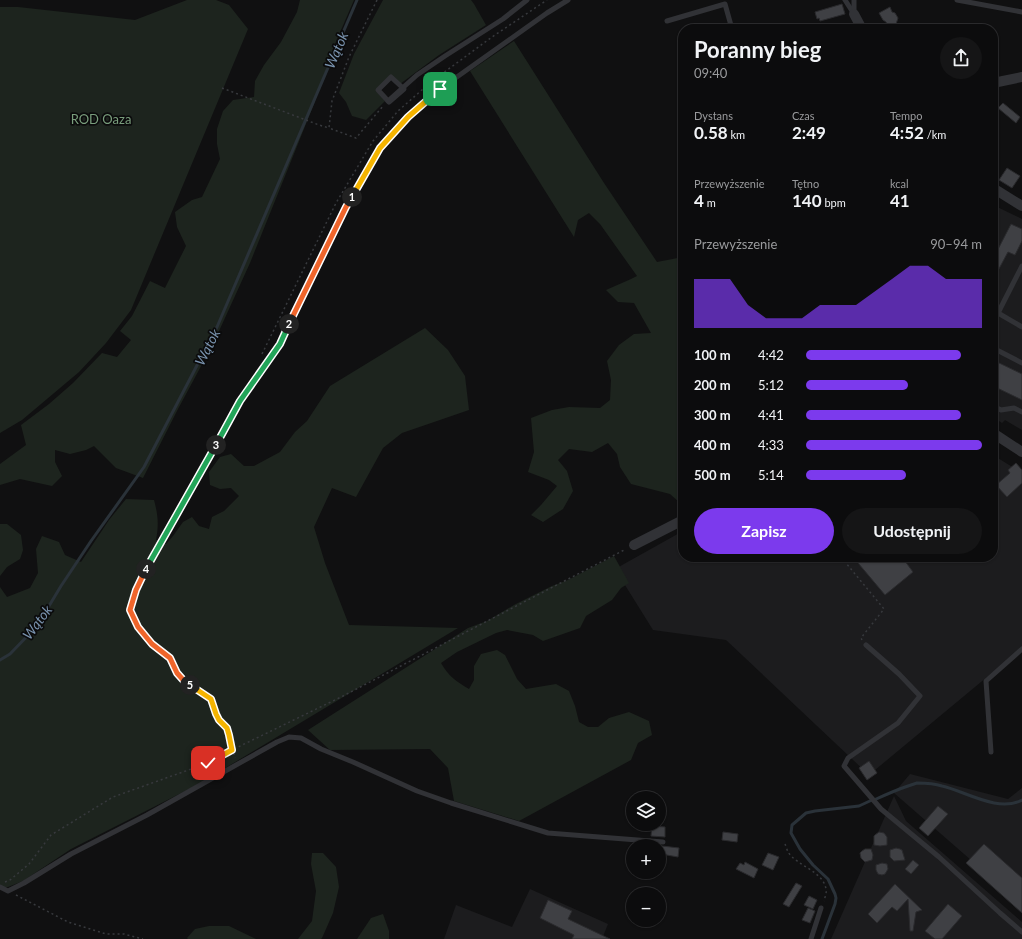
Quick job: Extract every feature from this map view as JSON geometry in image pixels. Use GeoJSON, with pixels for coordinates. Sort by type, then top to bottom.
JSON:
{"type":"FeatureCollection","features":[{"type":"Feature","properties":{"kind":"street"},"geometry":{"type":"LineString","coordinates":[[854,14],[859,24]]}},
{"type":"Feature","properties":{"kind":"street"},"geometry":{"type":"LineString","coordinates":[[998,82],[1022,77]]}},
{"type":"Feature","properties":{"kind":"street"},"geometry":{"type":"LineString","coordinates":[[998,191],[1022,206]]}},
{"type":"Feature","properties":{"kind":"street"},"geometry":{"type":"LineString","coordinates":[[998,436],[1022,452]]}},
{"type":"Feature","properties":{"kind":"street"},"geometry":{"type":"LineString","coordinates":[[634,545],[678,523]]}},
{"type":"Feature","properties":{"kind":"lane"},"geometry":{"type":"LineString","coordinates":[[403,88],[391,77],[378,90],[389,102],[418,75],[444,56],[503,19],[527,0]]}},
{"type":"Feature","properties":{"kind":"lane"},"geometry":{"type":"LineString","coordinates":[[150,561],[251,380],[280,344],[346,207],[380,148],[408,117],[440,89],[547,13],[568,0]]}},
{"type":"Feature","properties":{"kind":"lane"},"geometry":{"type":"LineString","coordinates":[[845,0],[854,14]]}},
{"type":"Feature","properties":{"kind":"lane"},"geometry":{"type":"LineString","coordinates":[[854,0],[854,14]]}},
{"type":"Feature","properties":{"kind":"lane"},"geometry":{"type":"LineString","coordinates":[[957,0],[1022,12]]}},
{"type":"Feature","properties":{"kind":"lane"},"geometry":{"type":"LineString","coordinates":[[667,21],[725,4],[731,24]]}},
{"type":"Feature","properties":{"kind":"lane"},"geometry":{"type":"LineString","coordinates":[[1022,266],[998,313],[1022,327]]}},
{"type":"Feature","properties":{"kind":"lane"},"geometry":{"type":"LineString","coordinates":[[998,351],[1022,363]]}},
{"type":"Feature","properties":{"kind":"lane"},"geometry":{"type":"LineString","coordinates":[[998,408],[1001,410],[1014,408],[1022,412]]}},
{"type":"Feature","properties":{"kind":"lane"},"geometry":{"type":"LineString","coordinates":[[866,645],[899,674],[920,696],[898,724],[848,758],[844,766],[881,809],[939,857],[1022,932]]}},
{"type":"Feature","properties":{"kind":"lane"},"geometry":{"type":"LineString","coordinates":[[991,752],[986,681],[1022,649]]}},
{"type":"Feature","properties":{"kind":"lane"},"geometry":{"type":"LineString","coordinates":[[0,887],[8,891],[24,883],[71,854],[147,815],[277,742],[289,737],[301,738],[321,749],[417,791],[548,833],[626,839]]}},
{"type":"Feature","properties":{"kind":"lane"},"geometry":{"type":"LineString","coordinates":[[811,939],[821,908]]}},
{"type":"Feature","properties":{"kind":"path"},"geometry":{"type":"LineString","coordinates":[[329,128],[332,101],[349,57],[377,0]]}},
{"type":"Feature","properties":{"kind":"path"},"geometry":{"type":"LineString","coordinates":[[262,356],[336,203],[372,141],[398,111],[431,82],[492,37],[547,0]]}},
{"type":"Feature","properties":{"kind":"path"},"geometry":{"type":"LineString","coordinates":[[222,88],[356,138],[388,101]]}},
{"type":"Feature","properties":{"kind":"path"},"geometry":{"type":"LineString","coordinates":[[5,882],[10,880],[29,864],[51,835],[113,797],[208,763],[343,696],[634,545]]}},
{"type":"Feature","properties":{"kind":"path"},"geometry":{"type":"LineString","coordinates":[[150,561],[136,590],[130,610],[138,627],[152,644],[170,658],[177,673],[185,682],[211,699],[219,720],[227,728],[232,750]]}},
{"type":"Feature","properties":{"kind":"path"},"geometry":{"type":"LineString","coordinates":[[845,562],[884,609],[861,638],[866,645]]}},
{"type":"Feature","properties":{"kind":"path"},"geometry":{"type":"LineString","coordinates":[[785,844],[788,852],[794,859],[813,871],[823,881],[827,890],[821,908]]}},
{"type":"Feature","properties":{"kind":"path"},"geometry":{"type":"LineString","coordinates":[[7,890],[68,922],[106,934],[124,934],[143,939]]}},
{"type":"Feature","properties":{"kind":"shaded area"},"geometry":{"type":"Polygon","coordinates":[[[998,207],[1022,219],[1022,430],[1005,420],[1002,423],[998,420],[998,207]]]}},
{"type":"Feature","properties":{"kind":"shaded area"},"geometry":{"type":"Polygon","coordinates":[[[998,458],[1022,473],[1022,648],[869,775],[726,640],[653,630],[615,569],[678,534],[678,562],[998,562],[998,458]]]}},
{"type":"Feature","properties":{"kind":"shaded area"},"geometry":{"type":"Polygon","coordinates":[[[910,774],[1008,799],[1022,788],[1022,902],[995,881],[894,793],[910,774]]]}},
{"type":"Feature","properties":{"kind":"shaded area"},"geometry":{"type":"Polygon","coordinates":[[[894,796],[906,821],[1022,922],[1022,939],[831,939],[894,796]]]}},
{"type":"Feature","properties":{"kind":"shaded area"},"geometry":{"type":"Polygon","coordinates":[[[530,889],[608,924],[602,939],[444,939],[456,905],[512,927],[530,889]]]}},
{"type":"Feature","properties":{"kind":"green space","name":"ROD Oaza"},"geometry":{"type":"Polygon","coordinates":[[[187,0],[216,0],[229,5],[248,29],[131,310],[106,343],[79,372],[22,420],[0,433],[0,7],[18,7],[135,20],[187,0]]]}},
{"type":"Feature","properties":{"kind":"green space"},"geometry":{"type":"Polygon","coordinates":[[[300,0],[354,0],[335,44],[314,104],[250,263],[214,342],[143,478],[116,468],[94,446],[86,450],[70,454],[55,450],[55,462],[62,476],[52,486],[20,479],[0,485],[0,464],[26,445],[21,425],[49,404],[73,383],[102,353],[117,357],[131,340],[120,331],[132,316],[150,281],[165,288],[186,246],[177,227],[175,212],[192,200],[202,197],[220,159],[217,144],[217,129],[223,111],[233,100],[254,97],[255,81],[264,65],[281,42],[297,12],[300,0]]]}},
{"type":"Feature","properties":{"kind":"green space"},"geometry":{"type":"Polygon","coordinates":[[[383,0],[471,0],[486,25],[439,55],[400,84],[391,76],[376,91],[385,101],[366,120],[352,116],[346,102],[339,93],[354,54],[383,0]]]}},
{"type":"Feature","properties":{"kind":"green space"},"geometry":{"type":"Polygon","coordinates":[[[514,41],[604,183],[657,262],[678,258],[678,501],[670,494],[631,484],[620,467],[617,454],[608,443],[592,452],[569,449],[558,460],[567,471],[573,491],[563,509],[543,522],[531,515],[557,486],[549,480],[528,472],[534,452],[531,418],[552,410],[569,407],[600,408],[610,400],[611,380],[607,361],[619,345],[634,334],[651,333],[634,303],[618,302],[606,290],[637,276],[600,224],[589,213],[578,220],[574,237],[470,71],[514,41]]]}},
{"type":"Feature","properties":{"kind":"green space"},"geometry":{"type":"Polygon","coordinates":[[[425,328],[448,350],[465,376],[469,410],[402,433],[383,448],[356,497],[332,488],[314,527],[325,563],[349,625],[458,628],[197,785],[71,849],[23,881],[8,887],[0,887],[0,587],[7,597],[30,588],[38,573],[36,549],[42,536],[59,542],[65,555],[81,562],[109,520],[126,499],[154,500],[158,520],[156,540],[166,544],[183,522],[192,517],[199,526],[209,529],[212,517],[224,511],[239,496],[231,488],[220,489],[210,485],[209,472],[220,457],[231,454],[244,466],[254,466],[280,452],[295,432],[307,421],[330,386],[425,328]]]}},
{"type":"Feature","properties":{"kind":"green space"},"geometry":{"type":"Polygon","coordinates":[[[0,524],[7,524],[21,535],[23,550],[20,559],[7,567],[0,576],[0,524]]]}},
{"type":"Feature","properties":{"kind":"green space"},"geometry":{"type":"Polygon","coordinates":[[[614,556],[629,583],[621,588],[612,600],[586,616],[580,628],[543,641],[533,635],[507,630],[496,633],[457,652],[441,663],[453,678],[469,689],[474,680],[474,666],[481,654],[497,650],[505,655],[517,679],[526,689],[556,684],[569,691],[579,722],[588,727],[598,727],[609,718],[629,712],[649,721],[652,735],[638,743],[631,760],[519,821],[454,801],[448,768],[430,749],[330,750],[308,730],[468,628],[487,621],[514,605],[552,586],[568,580],[614,556]]]}},
{"type":"Feature","properties":{"kind":"green space"},"geometry":{"type":"Polygon","coordinates":[[[312,853],[323,853],[336,867],[339,887],[333,913],[322,938],[298,939],[312,921],[316,891],[311,864],[312,853]]]}},
{"type":"Feature","properties":{"kind":"green space"},"geometry":{"type":"Polygon","coordinates":[[[383,914],[389,931],[389,939],[357,939],[371,918],[383,914]]]}},
{"type":"Feature","properties":{"kind":"green space"},"geometry":{"type":"Polygon","coordinates":[[[209,926],[229,926],[256,939],[187,938],[195,929],[209,926]]]}},
{"type":"Feature","properties":{"kind":"building"},"geometry":{"type":"Polygon","coordinates":[[[842,4],[845,14],[820,21],[819,18],[817,19],[815,12],[842,4]]]}},
{"type":"Feature","properties":{"kind":"building"},"geometry":{"type":"Polygon","coordinates":[[[890,7],[892,12],[895,13],[898,18],[896,24],[887,24],[879,13],[890,7]]]}},
{"type":"Feature","properties":{"kind":"building"},"geometry":{"type":"Polygon","coordinates":[[[1003,103],[1020,117],[1016,123],[998,108],[1003,103]]]}},
{"type":"Feature","properties":{"kind":"building"},"geometry":{"type":"Polygon","coordinates":[[[1007,168],[1020,176],[1012,188],[999,180],[1007,168]]]}},
{"type":"Feature","properties":{"kind":"building"},"geometry":{"type":"Polygon","coordinates":[[[1011,224],[1022,229],[1022,241],[1015,255],[1008,252],[998,271],[998,249],[1011,224]]]}},
{"type":"Feature","properties":{"kind":"building"},"geometry":{"type":"Polygon","coordinates":[[[998,362],[1022,374],[1022,400],[998,388],[998,362]]]}},
{"type":"Feature","properties":{"kind":"building"},"geometry":{"type":"Polygon","coordinates":[[[1016,463],[1022,470],[1022,483],[1007,497],[998,487],[998,483],[1010,473],[1008,470],[1016,463]]]}},
{"type":"Feature","properties":{"kind":"building"},"geometry":{"type":"Polygon","coordinates":[[[857,562],[906,562],[913,572],[885,595],[857,562]]]}},
{"type":"Feature","properties":{"kind":"building"},"geometry":{"type":"Polygon","coordinates":[[[869,761],[877,773],[867,780],[859,768],[869,761]]]}},
{"type":"Feature","properties":{"kind":"building"},"geometry":{"type":"Polygon","coordinates":[[[938,806],[948,814],[928,836],[919,828],[938,806]]]}},
{"type":"Feature","properties":{"kind":"building"},"geometry":{"type":"Polygon","coordinates":[[[652,831],[665,831],[665,837],[651,836],[652,831]]]}},
{"type":"Feature","properties":{"kind":"building"},"geometry":{"type":"Polygon","coordinates":[[[723,832],[738,834],[737,842],[722,840],[723,832]]]}},
{"type":"Feature","properties":{"kind":"building"},"geometry":{"type":"Polygon","coordinates":[[[879,832],[884,833],[887,837],[887,845],[874,845],[874,836],[879,832]]]}},
{"type":"Feature","properties":{"kind":"building"},"geometry":{"type":"Polygon","coordinates":[[[984,844],[1022,878],[1022,913],[966,863],[984,844]]]}},
{"type":"Feature","properties":{"kind":"building"},"geometry":{"type":"Polygon","coordinates":[[[666,846],[679,848],[678,857],[666,855],[666,846]]]}},
{"type":"Feature","properties":{"kind":"building"},"geometry":{"type":"Polygon","coordinates":[[[896,848],[902,850],[905,860],[894,861],[890,857],[890,850],[896,848]]]}},
{"type":"Feature","properties":{"kind":"building"},"geometry":{"type":"Polygon","coordinates":[[[865,849],[871,849],[873,855],[872,860],[865,862],[861,858],[860,853],[865,849]]]}},
{"type":"Feature","properties":{"kind":"building"},"geometry":{"type":"Polygon","coordinates":[[[768,853],[779,857],[773,870],[762,865],[768,853]]]}},
{"type":"Feature","properties":{"kind":"building"},"geometry":{"type":"Polygon","coordinates":[[[913,860],[919,865],[911,874],[905,869],[913,860]]]}},
{"type":"Feature","properties":{"kind":"building"},"geometry":{"type":"Polygon","coordinates":[[[745,862],[758,869],[754,878],[736,869],[740,863],[744,865],[745,862]]]}},
{"type":"Feature","properties":{"kind":"building"},"geometry":{"type":"Polygon","coordinates":[[[882,863],[887,864],[888,869],[885,874],[882,875],[878,874],[876,865],[882,863]]]}},
{"type":"Feature","properties":{"kind":"building"},"geometry":{"type":"Polygon","coordinates":[[[796,883],[802,886],[789,907],[783,904],[796,883]]]}},
{"type":"Feature","properties":{"kind":"building"},"geometry":{"type":"Polygon","coordinates":[[[895,884],[922,910],[916,912],[913,931],[910,931],[908,899],[897,911],[892,907],[877,923],[868,914],[895,884]]]}},
{"type":"Feature","properties":{"kind":"building"},"geometry":{"type":"Polygon","coordinates":[[[809,896],[817,900],[813,909],[804,905],[809,896]]]}},
{"type":"Feature","properties":{"kind":"building"},"geometry":{"type":"Polygon","coordinates":[[[548,900],[572,911],[568,919],[610,939],[572,939],[574,935],[540,918],[548,900]]]}},
{"type":"Feature","properties":{"kind":"building"},"geometry":{"type":"Polygon","coordinates":[[[948,904],[962,916],[942,939],[935,939],[925,931],[948,904]]]}},
{"type":"Feature","properties":{"kind":"building"},"geometry":{"type":"Polygon","coordinates":[[[808,908],[815,911],[810,923],[802,920],[808,908]]]}},
{"type":"Feature","properties":{"kind":"waterway","name":"Wątok"},"geometry":{"type":"LineString","coordinates":[[0,660],[10,654],[37,626],[91,541],[144,467],[217,327],[357,0]]}},
{"type":"Feature","properties":{"kind":"waterway"},"geometry":{"type":"LineString","coordinates":[[874,800],[917,783],[939,785],[992,803],[1003,804],[1022,800]]}},
{"type":"Feature","properties":{"kind":"waterway"},"geometry":{"type":"LineString","coordinates":[[822,939],[835,904],[835,894],[828,879],[813,865],[800,849],[791,833],[792,825],[806,813],[859,806],[872,800]]}},
{"type":"Feature","properties":{"kind":"route"},"geometry":{"type":"LineString","coordinates":[[208,763],[232,750],[227,728],[219,720],[211,699],[185,682],[177,673],[170,658],[152,644],[138,627],[130,610],[136,590],[150,561],[240,401],[280,344],[346,207],[380,148],[408,117],[440,89]]}}]}
